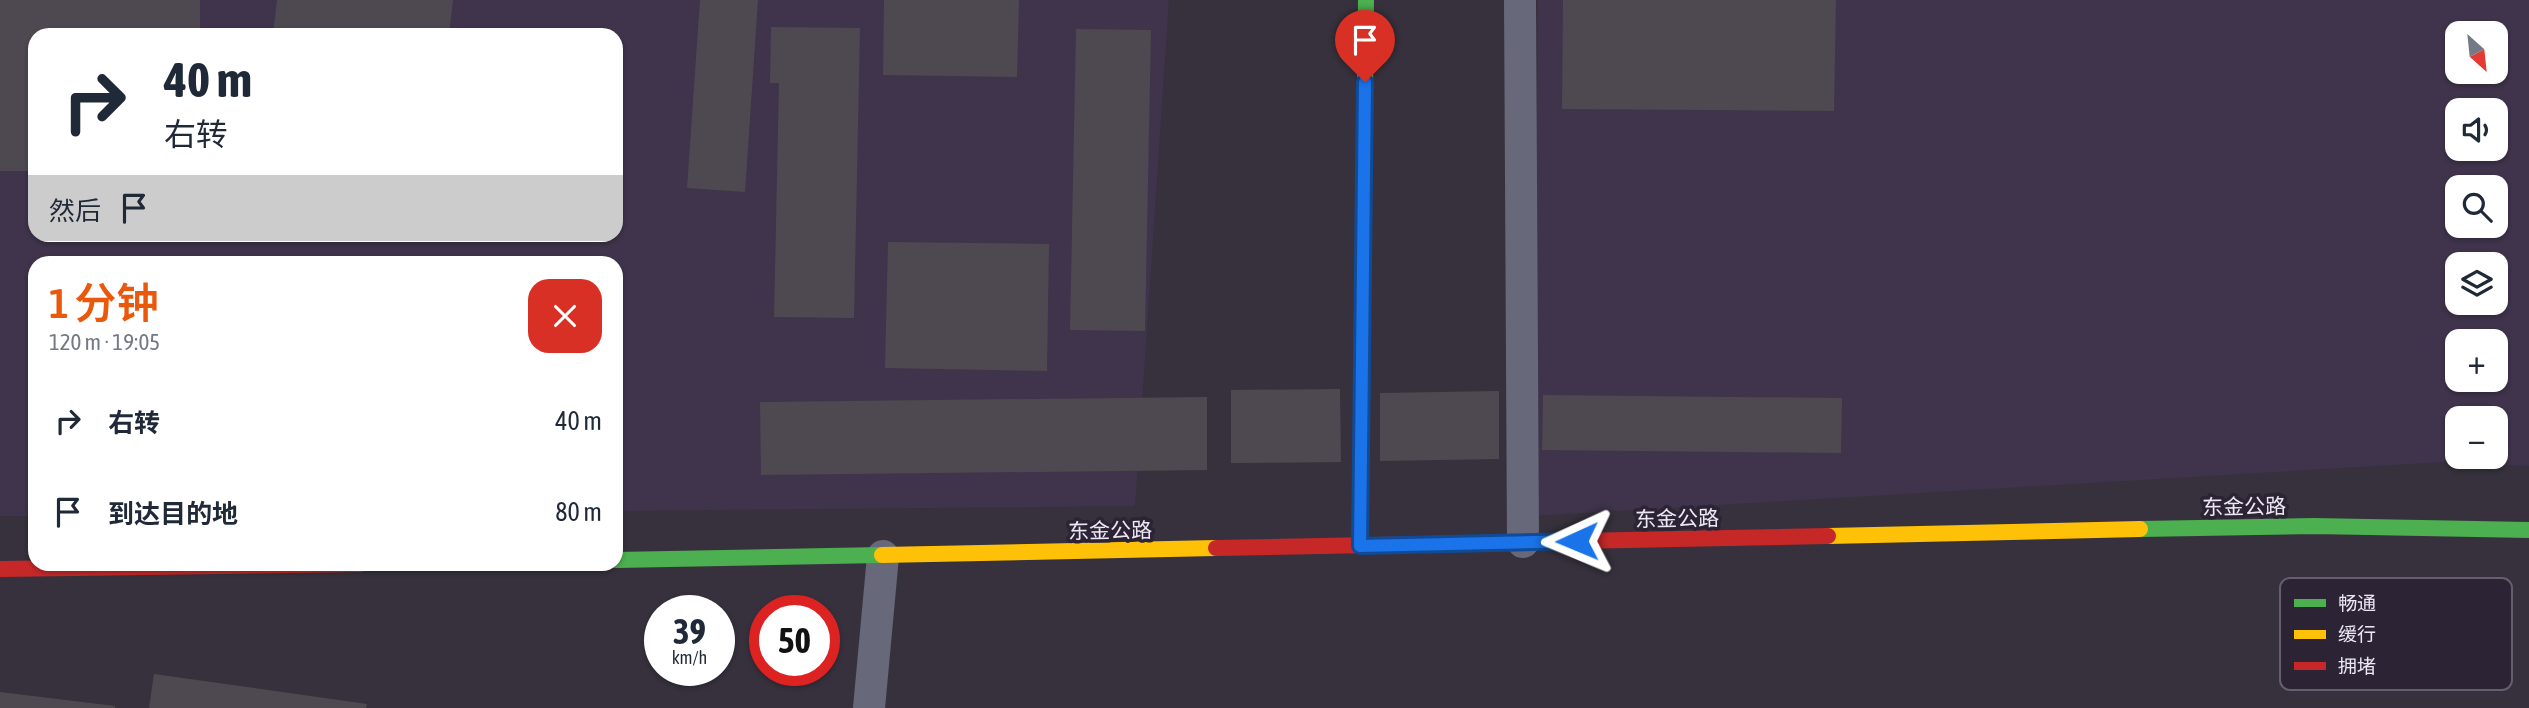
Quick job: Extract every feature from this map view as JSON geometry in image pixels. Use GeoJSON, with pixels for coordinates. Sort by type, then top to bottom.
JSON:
{"type":"FeatureCollection","features":[{"type":"Feature","properties":{"kind":"main road"},"geometry":{"type":"LineString","coordinates":[[1360,546],[1366,0]]}},
{"type":"Feature","properties":{"kind":"main road","name":"东金公路"},"geometry":{"type":"LineString","coordinates":[[623,560],[2314,526],[2529,530]]}},
{"type":"Feature","properties":{"kind":"main road"},"geometry":{"type":"LineString","coordinates":[[0,569],[28,569]]}},
{"type":"Feature","properties":{"kind":"street"},"geometry":{"type":"LineString","coordinates":[[1520,0],[1522,542]]}},
{"type":"Feature","properties":{"kind":"street"},"geometry":{"type":"LineString","coordinates":[[869,708],[883,556]]}},
{"type":"Feature","properties":{"kind":"shaded area"},"geometry":{"type":"Polygon","coordinates":[[[0,0],[1169,0],[1135,506],[623,511],[623,256],[28,256],[28,516],[0,516],[0,0]]]}},
{"type":"Feature","properties":{"kind":"shaded area"},"geometry":{"type":"Polygon","coordinates":[[[1538,0],[2529,0],[2529,466],[2508,465],[2508,406],[2445,406],[2444,462],[1532,516],[1538,0]]]}},
{"type":"Feature","properties":{"kind":"building"},"geometry":{"type":"Polygon","coordinates":[[[0,0],[200,0],[200,28],[28,28],[28,171],[0,171],[0,0]]]}},
{"type":"Feature","properties":{"kind":"building"},"geometry":{"type":"Polygon","coordinates":[[[277,0],[453,0],[450,28],[274,28],[277,0]]]}},
{"type":"Feature","properties":{"kind":"building"},"geometry":{"type":"Polygon","coordinates":[[[700,0],[758,0],[745,192],[687,188],[700,0]]]}},
{"type":"Feature","properties":{"kind":"building"},"geometry":{"type":"Polygon","coordinates":[[[884,0],[1019,0],[1017,77],[883,75],[884,0]]]}},
{"type":"Feature","properties":{"kind":"building"},"geometry":{"type":"Polygon","coordinates":[[[1563,0],[1836,0],[1834,111],[1562,109],[1563,0]]]}},
{"type":"Feature","properties":{"kind":"building"},"geometry":{"type":"Polygon","coordinates":[[[771,27],[860,28],[854,318],[774,317],[779,83],[770,83],[771,27]]]}},
{"type":"Feature","properties":{"kind":"building"},"geometry":{"type":"Polygon","coordinates":[[[1076,29],[1151,30],[1145,331],[1070,330],[1076,29]]]}},
{"type":"Feature","properties":{"kind":"building"},"geometry":{"type":"Polygon","coordinates":[[[888,242],[1049,244],[1047,371],[885,368],[888,242]]]}},
{"type":"Feature","properties":{"kind":"building"},"geometry":{"type":"Polygon","coordinates":[[[1340,389],[1341,462],[1231,463],[1231,390],[1340,389]]]}},
{"type":"Feature","properties":{"kind":"building"},"geometry":{"type":"Polygon","coordinates":[[[1499,391],[1499,459],[1380,461],[1380,393],[1499,391]]]}},
{"type":"Feature","properties":{"kind":"building"},"geometry":{"type":"Polygon","coordinates":[[[1543,395],[1842,398],[1841,453],[1542,450],[1543,395]]]}},
{"type":"Feature","properties":{"kind":"building"},"geometry":{"type":"Polygon","coordinates":[[[1207,397],[1207,470],[761,475],[760,402],[1207,397]]]}},
{"type":"Feature","properties":{"kind":"building"},"geometry":{"type":"Polygon","coordinates":[[[154,674],[367,704],[366,708],[149,708],[154,674]]]}},
{"type":"Feature","properties":{"kind":"building"},"geometry":{"type":"Polygon","coordinates":[[[0,692],[115,706],[115,708],[0,708],[0,692]]]}},
{"type":"Feature","properties":{"kind":"traffic: fast"},"geometry":{"type":"LineString","coordinates":[[1360,546],[1366,0]]}},
{"type":"Feature","properties":{"kind":"traffic: fast"},"geometry":{"type":"LineString","coordinates":[[2140,529],[2314,526],[2529,530]]}},
{"type":"Feature","properties":{"kind":"traffic: fast"},"geometry":{"type":"LineString","coordinates":[[623,560],[882,555]]}},
{"type":"Feature","properties":{"kind":"traffic: slow"},"geometry":{"type":"LineString","coordinates":[[1828,536],[2140,529]]}},
{"type":"Feature","properties":{"kind":"traffic: slow"},"geometry":{"type":"LineString","coordinates":[[882,555],[1216,548]]}},
{"type":"Feature","properties":{"kind":"traffic: jam"},"geometry":{"type":"LineString","coordinates":[[1216,548],[1828,536]]}},
{"type":"Feature","properties":{"kind":"traffic: jam"},"geometry":{"type":"LineString","coordinates":[[0,569],[28,569]]}},
{"type":"Feature","properties":{"kind":"route"},"geometry":{"type":"LineString","coordinates":[[1365,82],[1360,546],[1577,541]]}}]}
